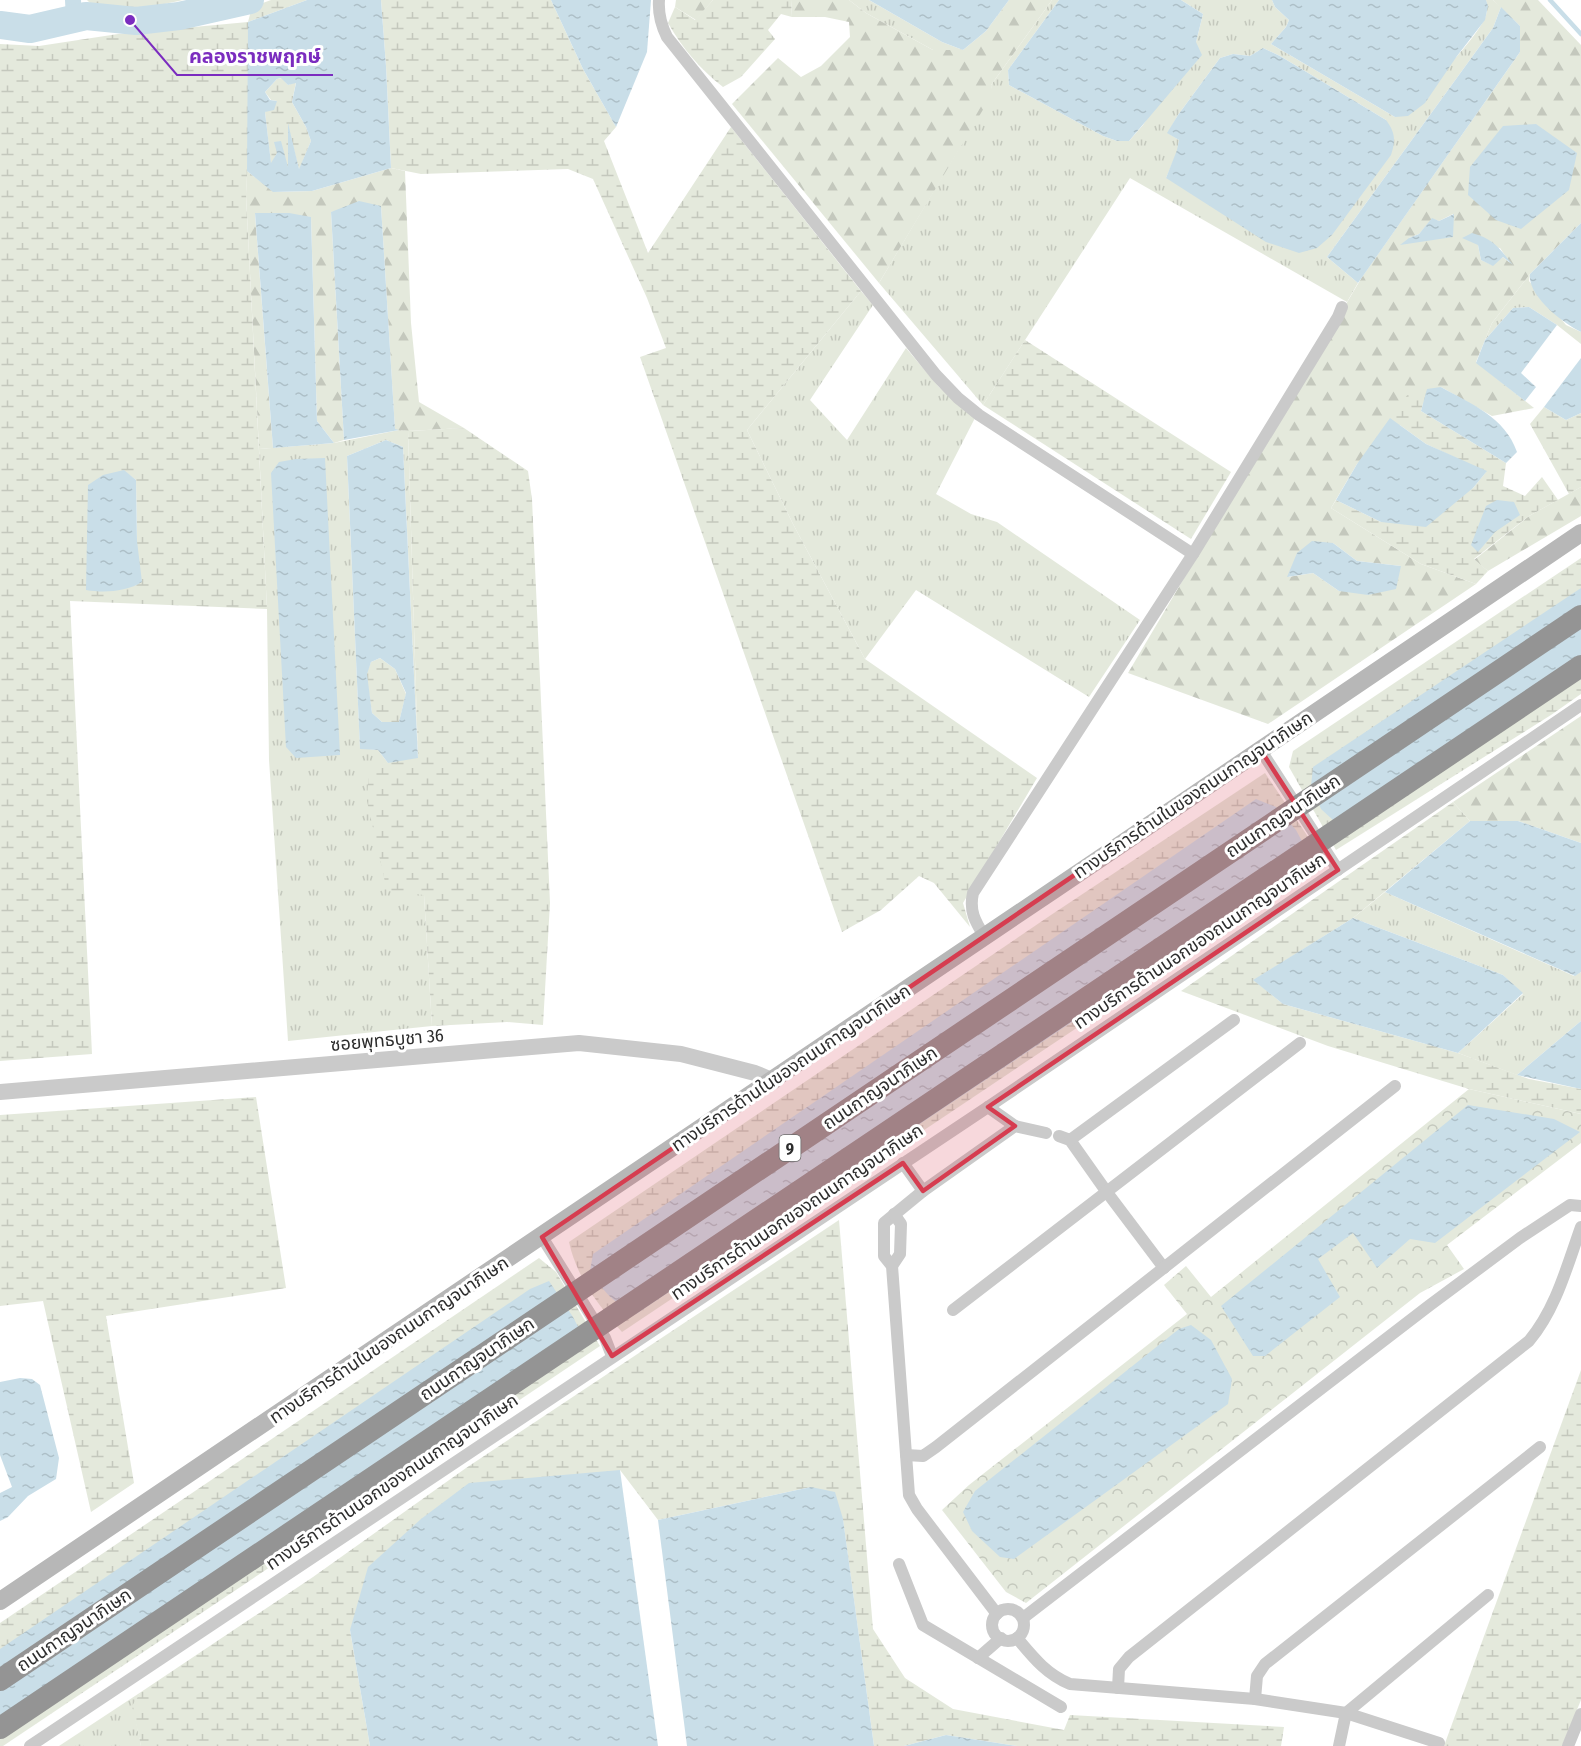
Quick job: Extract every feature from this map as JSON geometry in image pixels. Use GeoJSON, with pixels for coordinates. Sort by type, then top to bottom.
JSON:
{"type":"FeatureCollection","features":[{"type":"Feature","properties":{"kind":"highway","name":"ถนนกาญจนาภิเษก"},"geometry":{"type":"LineString","coordinates":[[0,1680],[1581,616]]}},
{"type":"Feature","properties":{"kind":"highway","name":"9"},"geometry":{"type":"LineString","coordinates":[[0,1728],[1581,666]]}},
{"type":"Feature","properties":{"kind":"main road","name":"ทางบริการด้านในของถนนกาญจนาภิเษก"},"geometry":{"type":"LineString","coordinates":[[0,1601],[774,1081],[984,936],[1581,533]]}},
{"type":"Feature","properties":{"kind":"street"},"geometry":{"type":"LineString","coordinates":[[659,0],[660,18],[667,38],[936,375],[958,398],[979,415],[1193,554]]}},
{"type":"Feature","properties":{"kind":"street"},"geometry":{"type":"LineString","coordinates":[[984,936],[972,915],[970,904],[973,892],[1193,554],[1342,307]]}},
{"type":"Feature","properties":{"kind":"street","name":"ทางบริการด้านนอกของถนนกาญจนาภิเษก"},"geometry":{"type":"LineString","coordinates":[[30,1746],[988,1107],[1581,705]]}},
{"type":"Feature","properties":{"kind":"street"},"geometry":{"type":"LineString","coordinates":[[1260,749],[1338,870]]}},
{"type":"Feature","properties":{"kind":"street"},"geometry":{"type":"LineString","coordinates":[[1164,1268],[1064,1138],[1234,1020]]}},
{"type":"Feature","properties":{"kind":"street","name":"ซอยพุทธบูชา 36"},"geometry":{"type":"LineString","coordinates":[[0,1092],[579,1043],[681,1054],[752,1072],[774,1081]]}},
{"type":"Feature","properties":{"kind":"street"},"geometry":{"type":"LineString","coordinates":[[953,1310],[1300,1043]]}},
{"type":"Feature","properties":{"kind":"street"},"geometry":{"type":"LineString","coordinates":[[906,1455],[923,1456],[936,1448],[1395,1086]]}},
{"type":"Feature","properties":{"kind":"street"},"geometry":{"type":"LineString","coordinates":[[988,1107],[1015,1126],[1047,1132]]}},
{"type":"Feature","properties":{"kind":"street"},"geometry":{"type":"LineString","coordinates":[[997,1614],[916,1509],[909,1495],[892,1266],[900,1254],[901,1224],[894,1214],[1015,1126]]}},
{"type":"Feature","properties":{"kind":"street"},"geometry":{"type":"LineString","coordinates":[[903,1163],[923,1191]]}},
{"type":"Feature","properties":{"kind":"street"},"geometry":{"type":"LineString","coordinates":[[1023,1618],[1520,1238],[1570,1205],[1581,1206]]}},
{"type":"Feature","properties":{"kind":"street"},"geometry":{"type":"LineString","coordinates":[[1118,1688],[1119,1669],[1129,1657],[1529,1341],[1551,1308],[1581,1227]]}},
{"type":"Feature","properties":{"kind":"street"},"geometry":{"type":"LineString","coordinates":[[542,1237],[605,1338],[612,1356]]}},
{"type":"Feature","properties":{"kind":"street"},"geometry":{"type":"LineString","coordinates":[[1255,1699],[1257,1676],[1265,1664],[1540,1447]]}},
{"type":"Feature","properties":{"kind":"street"},"geometry":{"type":"LineString","coordinates":[[899,1564],[923,1625],[1061,1707]]}},
{"type":"Feature","properties":{"kind":"street"},"geometry":{"type":"LineString","coordinates":[[1339,1746],[1346,1713],[1488,1595]]}},
{"type":"Feature","properties":{"kind":"street"},"geometry":{"type":"LineString","coordinates":[[1008,1609],[1019,1613],[1024,1625],[1017,1638],[1006,1640],[993,1630],[992,1624],[997,1614],[1008,1609]]}},
{"type":"Feature","properties":{"kind":"street"},"geometry":{"type":"LineString","coordinates":[[978,1658],[1001,1638]]}},
{"type":"Feature","properties":{"kind":"street"},"geometry":{"type":"LineString","coordinates":[[1017,1638],[1043,1668],[1055,1678],[1070,1684],[1255,1699],[1346,1713],[1439,1743]]}},
{"type":"Feature","properties":{"kind":"street"},"geometry":{"type":"LineString","coordinates":[[1568,1746],[1581,1714]]}},
{"type":"Feature","properties":{"kind":"highlighted area"},"geometry":{"type":"Polygon","coordinates":[[[1260,749],[1338,870],[988,1107],[1015,1126],[923,1191],[903,1163],[612,1356],[542,1237],[1260,749]]]}},
{"type":"Feature","properties":{"kind":"green space"},"geometry":{"type":"Polygon","coordinates":[[[87,0],[183,0],[119,11],[96,7],[87,0]]]}},
{"type":"Feature","properties":{"kind":"green space"},"geometry":{"type":"Polygon","coordinates":[[[271,0],[307,0],[248,22],[252,7],[271,0]]]}},
{"type":"Feature","properties":{"kind":"green space"},"geometry":{"type":"Polygon","coordinates":[[[381,0],[551,0],[583,69],[616,127],[604,141],[648,253],[731,127],[861,291],[747,430],[793,524],[865,659],[1037,778],[963,903],[970,927],[934,883],[919,876],[881,910],[842,932],[640,357],[666,348],[647,298],[593,179],[568,169],[421,174],[391,168],[381,0]]]}},
{"type":"Feature","properties":{"kind":"green space"},"geometry":{"type":"Polygon","coordinates":[[[676,0],[713,0],[696,20],[675,7],[676,0]]]}},
{"type":"Feature","properties":{"kind":"green space"},"geometry":{"type":"Polygon","coordinates":[[[713,0],[791,0],[792,17],[781,14],[768,30],[775,39],[741,77],[723,87],[692,58],[668,23],[675,7],[695,20],[713,0]]]}},
{"type":"Feature","properties":{"kind":"green space"},"geometry":{"type":"Polygon","coordinates":[[[791,0],[849,0],[866,13],[933,50],[963,50],[986,31],[1009,0],[1052,0],[991,85],[993,93],[879,283],[732,104],[778,58],[801,77],[821,66],[850,37],[849,22],[825,17],[792,17],[791,0]]]}},
{"type":"Feature","properties":{"kind":"green space"},"geometry":{"type":"Polygon","coordinates":[[[849,0],[869,0],[942,42],[963,50],[933,50],[866,13],[849,0]]]}},
{"type":"Feature","properties":{"kind":"green space"},"geometry":{"type":"Polygon","coordinates":[[[1052,0],[1059,0],[1008,70],[1009,85],[1103,136],[1117,141],[1129,141],[1143,125],[1196,42],[1203,14],[1181,0],[1272,0],[1275,7],[1289,20],[1271,44],[1395,117],[1464,48],[1483,22],[1487,8],[1486,0],[1493,0],[1501,7],[1493,28],[1327,257],[1358,283],[1347,302],[1130,178],[983,405],[879,283],[992,93],[991,85],[1052,0]],[[1263,48],[1250,56],[1233,54],[1220,58],[1178,115],[1168,133],[1179,140],[1178,150],[1166,178],[1386,120],[1263,48]]]}},
{"type":"Feature","properties":{"kind":"green space"},"geometry":{"type":"Polygon","coordinates":[[[1493,0],[1538,0],[1581,45],[1581,223],[1530,274],[1492,323],[1476,362],[1534,408],[1492,416],[1441,387],[1357,464],[1331,508],[1421,564],[1476,584],[1268,724],[1128,673],[1362,277],[1520,52],[1520,26],[1493,0]],[[1453,214],[1439,221],[1432,219],[1419,234],[1409,238],[1453,237],[1453,214]],[[1478,245],[1481,260],[1492,265],[1503,257],[1510,263],[1500,248],[1478,245]],[[1333,543],[1288,577],[1313,573],[1339,591],[1401,566],[1357,561],[1333,543]]]}},
{"type":"Feature","properties":{"kind":"green space"},"geometry":{"type":"Polygon","coordinates":[[[248,22],[246,195],[267,609],[70,601],[92,1054],[0,1061],[0,44],[39,46],[118,34],[248,22]],[[124,471],[137,541],[136,480],[124,471]]]}},
{"type":"Feature","properties":{"kind":"green space"},"geometry":{"type":"Polygon","coordinates":[[[282,78],[288,85],[296,82],[292,102],[311,141],[299,170],[288,126],[288,171],[277,153],[271,165],[265,112],[277,101],[271,100],[265,92],[277,79],[282,78]]]}},
{"type":"Feature","properties":{"kind":"green space"},"geometry":{"type":"Polygon","coordinates":[[[391,168],[405,171],[411,323],[419,402],[464,428],[395,430],[381,206],[331,212],[344,440],[334,443],[317,421],[311,217],[255,214],[273,448],[259,449],[246,195],[247,171],[274,192],[312,191],[391,168]]]}},
{"type":"Feature","properties":{"kind":"green space"},"geometry":{"type":"Polygon","coordinates":[[[1530,274],[1529,281],[1566,325],[1581,332],[1581,344],[1529,307],[1513,308],[1485,340],[1492,323],[1530,274]]]}},
{"type":"Feature","properties":{"kind":"green space"},"geometry":{"type":"Polygon","coordinates":[[[861,291],[873,305],[810,400],[847,440],[906,348],[939,387],[975,418],[936,494],[971,514],[997,522],[1140,620],[1089,697],[916,590],[865,659],[793,524],[747,430],[861,291]]]}},
{"type":"Feature","properties":{"kind":"green space"},"geometry":{"type":"Polygon","coordinates":[[[1025,340],[1231,472],[1191,539],[983,405],[1025,340]]]}},
{"type":"Feature","properties":{"kind":"green space"},"geometry":{"type":"Polygon","coordinates":[[[1427,389],[1421,411],[1506,463],[1503,486],[1525,496],[1542,477],[1558,500],[1529,516],[1474,559],[1488,571],[1476,584],[1421,564],[1331,508],[1336,500],[1381,522],[1473,488],[1486,472],[1426,444],[1390,418],[1408,394],[1427,389]]]}},
{"type":"Feature","properties":{"kind":"green space"},"geometry":{"type":"Polygon","coordinates":[[[1544,407],[1566,420],[1581,413],[1581,487],[1569,494],[1530,424],[1544,407]]]}},
{"type":"Feature","properties":{"kind":"green space"},"geometry":{"type":"Polygon","coordinates":[[[464,428],[528,471],[532,499],[550,903],[543,1025],[507,1022],[432,1026],[424,895],[387,891],[367,801],[369,766],[418,757],[408,431],[464,428]]]}},
{"type":"Feature","properties":{"kind":"green space"},"geometry":{"type":"Polygon","coordinates":[[[399,430],[408,431],[418,758],[403,447],[386,440],[347,456],[360,748],[378,750],[388,763],[369,767],[424,895],[432,1026],[288,1041],[269,760],[267,609],[259,449],[334,443],[399,430]]]}},
{"type":"Feature","properties":{"kind":"green space"},"geometry":{"type":"Polygon","coordinates":[[[1581,487],[1581,516],[1488,571],[1474,560],[1529,516],[1581,487]]]}},
{"type":"Feature","properties":{"kind":"green space"},"geometry":{"type":"Polygon","coordinates":[[[1581,558],[1581,694],[1336,850],[1289,767],[1293,751],[1581,558]]]}},
{"type":"Feature","properties":{"kind":"green space"},"geometry":{"type":"Polygon","coordinates":[[[380,658],[395,669],[406,694],[399,722],[382,722],[372,713],[366,674],[371,662],[380,658]]]}},
{"type":"Feature","properties":{"kind":"green space"},"geometry":{"type":"Polygon","coordinates":[[[1581,716],[1581,843],[1518,821],[1470,821],[1453,802],[1581,716]]]}},
{"type":"Feature","properties":{"kind":"green space"},"geometry":{"type":"Polygon","coordinates":[[[1265,773],[1325,862],[622,1332],[613,1322],[583,1279],[569,1242],[1051,915],[1265,773]]]}},
{"type":"Feature","properties":{"kind":"green space"},"geometry":{"type":"Polygon","coordinates":[[[1453,802],[1470,821],[1353,918],[1254,980],[1283,1004],[1458,1053],[1529,1079],[1581,1089],[1581,1114],[1469,1089],[1328,1046],[1181,991],[1453,802]]]}},
{"type":"Feature","properties":{"kind":"green space"},"geometry":{"type":"Polygon","coordinates":[[[1385,892],[1574,976],[1581,972],[1581,1021],[1517,1075],[1458,1053],[1523,994],[1503,975],[1353,918],[1385,892]]]}},
{"type":"Feature","properties":{"kind":"green space"},"geometry":{"type":"Polygon","coordinates":[[[1469,1089],[1581,1114],[1581,1143],[1447,1245],[1464,1269],[1420,1293],[1026,1603],[1006,1592],[942,1510],[969,1485],[1187,1314],[1164,1285],[1186,1266],[1211,1297],[1469,1089]]]}},
{"type":"Feature","properties":{"kind":"green space"},"geometry":{"type":"Polygon","coordinates":[[[256,1097],[286,1288],[106,1316],[134,1483],[91,1512],[43,1301],[0,1306],[0,1115],[256,1097]]]}},
{"type":"Feature","properties":{"kind":"green space"},"geometry":{"type":"Polygon","coordinates":[[[839,1220],[873,1629],[905,1678],[953,1709],[1064,1730],[1070,1715],[1284,1727],[1281,1746],[1017,1746],[946,1735],[904,1746],[874,1746],[843,1520],[811,1487],[658,1520],[620,1470],[350,1630],[370,1746],[141,1746],[132,1706],[141,1692],[313,1577],[466,1468],[839,1220]]]}},
{"type":"Feature","properties":{"kind":"green space"},"geometry":{"type":"Polygon","coordinates":[[[539,1258],[556,1272],[600,1346],[0,1746],[0,1623],[539,1258]]]}},
{"type":"Feature","properties":{"kind":"green space"},"geometry":{"type":"Polygon","coordinates":[[[1581,1370],[1581,1700],[1562,1746],[1444,1746],[1581,1370]]]}},
{"type":"Feature","properties":{"kind":"green space"},"geometry":{"type":"Polygon","coordinates":[[[141,1692],[133,1706],[141,1746],[59,1746],[141,1692]]]}},
{"type":"Feature","properties":{"kind":"water"},"geometry":{"type":"Polygon","coordinates":[[[307,0],[381,0],[391,168],[312,191],[273,192],[247,171],[248,22],[307,0]],[[281,78],[277,79],[265,92],[270,100],[277,101],[274,110],[265,112],[271,163],[277,153],[274,142],[281,141],[288,167],[288,123],[299,169],[311,141],[292,102],[296,83],[288,85],[281,78]]]}},
{"type":"Feature","properties":{"kind":"water"},"geometry":{"type":"Polygon","coordinates":[[[551,0],[651,0],[647,52],[616,127],[583,69],[551,0]]]}},
{"type":"Feature","properties":{"kind":"water"},"geometry":{"type":"Polygon","coordinates":[[[869,0],[1009,0],[986,31],[963,50],[942,42],[869,0]]]}},
{"type":"Feature","properties":{"kind":"water"},"geometry":{"type":"Polygon","coordinates":[[[1059,0],[1181,0],[1203,14],[1196,42],[1202,55],[1129,141],[1117,141],[1103,136],[1009,85],[1008,70],[1059,0]]]}},
{"type":"Feature","properties":{"kind":"water"},"geometry":{"type":"Polygon","coordinates":[[[1272,0],[1486,0],[1488,6],[1485,20],[1425,103],[1408,116],[1395,117],[1271,44],[1289,20],[1275,7],[1272,0]]]}},
{"type":"Feature","properties":{"kind":"water"},"geometry":{"type":"Polygon","coordinates":[[[1501,7],[1520,26],[1520,52],[1358,283],[1327,257],[1493,28],[1501,7]]]}},
{"type":"Feature","properties":{"kind":"water"},"geometry":{"type":"Polygon","coordinates":[[[1263,48],[1386,120],[1394,136],[1391,155],[1332,235],[1317,248],[1299,253],[1266,242],[1166,178],[1179,140],[1167,133],[1220,58],[1233,54],[1250,56],[1263,48]]]}},
{"type":"Feature","properties":{"kind":"water"},"geometry":{"type":"Polygon","coordinates":[[[1536,124],[1577,153],[1569,190],[1521,229],[1496,220],[1468,195],[1470,167],[1503,126],[1536,124]]]}},
{"type":"Feature","properties":{"kind":"water"},"geometry":{"type":"Polygon","coordinates":[[[359,201],[381,206],[395,429],[399,430],[344,440],[331,212],[359,201]]]}},
{"type":"Feature","properties":{"kind":"water"},"geometry":{"type":"Polygon","coordinates":[[[255,213],[289,213],[311,217],[317,421],[334,443],[273,448],[255,213]]]}},
{"type":"Feature","properties":{"kind":"water"},"geometry":{"type":"Polygon","coordinates":[[[1454,214],[1453,237],[1400,245],[1419,234],[1432,218],[1439,221],[1454,214]]]}},
{"type":"Feature","properties":{"kind":"water"},"geometry":{"type":"Polygon","coordinates":[[[1581,223],[1581,332],[1565,323],[1540,300],[1534,291],[1530,274],[1581,223]]]}},
{"type":"Feature","properties":{"kind":"water"},"geometry":{"type":"Polygon","coordinates":[[[1472,233],[1491,241],[1513,265],[1503,257],[1493,266],[1481,260],[1478,245],[1462,238],[1472,233]]]}},
{"type":"Feature","properties":{"kind":"water"},"geometry":{"type":"Polygon","coordinates":[[[1529,307],[1557,325],[1521,373],[1536,387],[1525,401],[1476,363],[1485,340],[1513,308],[1529,307]]]}},
{"type":"Feature","properties":{"kind":"water"},"geometry":{"type":"Polygon","coordinates":[[[1581,358],[1581,413],[1566,420],[1544,407],[1581,358]]]}},
{"type":"Feature","properties":{"kind":"water"},"geometry":{"type":"Polygon","coordinates":[[[1441,387],[1486,413],[1504,429],[1517,452],[1506,463],[1421,411],[1427,389],[1441,387]]]}},
{"type":"Feature","properties":{"kind":"water"},"geometry":{"type":"Polygon","coordinates":[[[1390,418],[1426,444],[1487,471],[1473,488],[1426,527],[1381,522],[1336,500],[1357,464],[1390,418]]]}},
{"type":"Feature","properties":{"kind":"water"},"geometry":{"type":"Polygon","coordinates":[[[386,440],[403,447],[418,758],[388,763],[378,750],[360,749],[347,456],[386,440]],[[380,658],[371,662],[367,674],[372,713],[382,722],[399,722],[406,693],[395,669],[380,658]]]}},
{"type":"Feature","properties":{"kind":"water"},"geometry":{"type":"Polygon","coordinates":[[[325,458],[340,755],[296,758],[286,747],[271,473],[279,462],[325,458]]]}},
{"type":"Feature","properties":{"kind":"water"},"geometry":{"type":"Polygon","coordinates":[[[124,470],[136,480],[137,541],[142,582],[114,591],[86,590],[88,485],[103,475],[124,470]]]}},
{"type":"Feature","properties":{"kind":"water"},"geometry":{"type":"Polygon","coordinates":[[[1497,500],[1514,502],[1520,515],[1495,532],[1478,552],[1471,545],[1486,506],[1497,500]]]}},
{"type":"Feature","properties":{"kind":"water"},"geometry":{"type":"Polygon","coordinates":[[[1312,541],[1333,543],[1357,561],[1401,566],[1396,589],[1368,595],[1339,591],[1313,573],[1287,577],[1297,553],[1312,541]]]}},
{"type":"Feature","properties":{"kind":"water"},"geometry":{"type":"Polygon","coordinates":[[[1581,588],[1581,677],[1346,832],[1321,809],[1311,786],[1313,767],[1581,588]]]}},
{"type":"Feature","properties":{"kind":"water"},"geometry":{"type":"Polygon","coordinates":[[[1256,799],[1276,807],[1296,830],[1311,858],[1302,868],[636,1314],[615,1301],[600,1286],[590,1271],[593,1254],[1256,799]]]}},
{"type":"Feature","properties":{"kind":"water"},"geometry":{"type":"Polygon","coordinates":[[[1470,821],[1518,821],[1581,843],[1581,972],[1575,976],[1385,892],[1470,821]]]}},
{"type":"Feature","properties":{"kind":"water"},"geometry":{"type":"Polygon","coordinates":[[[1353,918],[1503,975],[1523,993],[1458,1053],[1283,1004],[1253,980],[1353,918]]]}},
{"type":"Feature","properties":{"kind":"water"},"geometry":{"type":"Polygon","coordinates":[[[1581,1021],[1581,1089],[1517,1075],[1581,1021]]]}},
{"type":"Feature","properties":{"kind":"water"},"geometry":{"type":"Polygon","coordinates":[[[1468,1105],[1554,1119],[1580,1132],[1435,1243],[1410,1239],[1377,1268],[1353,1233],[1318,1259],[1340,1297],[1265,1356],[1253,1356],[1221,1306],[1468,1105]]]}},
{"type":"Feature","properties":{"kind":"water"},"geometry":{"type":"Polygon","coordinates":[[[549,1281],[573,1317],[587,1344],[0,1739],[0,1649],[530,1289],[549,1281]]]}},
{"type":"Feature","properties":{"kind":"water"},"geometry":{"type":"Polygon","coordinates":[[[1191,1325],[1211,1340],[1232,1379],[1228,1404],[1014,1559],[1000,1557],[972,1531],[963,1512],[975,1491],[1179,1329],[1191,1325]]]}},
{"type":"Feature","properties":{"kind":"water"},"geometry":{"type":"Polygon","coordinates":[[[20,1378],[32,1379],[40,1385],[59,1458],[56,1479],[28,1496],[8,1517],[0,1521],[0,1493],[12,1487],[0,1455],[0,1382],[20,1378]]]}},
{"type":"Feature","properties":{"kind":"water"},"geometry":{"type":"Polygon","coordinates":[[[620,1470],[658,1746],[370,1746],[350,1630],[368,1567],[421,1519],[469,1483],[620,1470]]]}},
{"type":"Feature","properties":{"kind":"water"},"geometry":{"type":"Polygon","coordinates":[[[811,1487],[835,1492],[843,1519],[874,1746],[687,1746],[658,1520],[811,1487]]]}},
{"type":"Feature","properties":{"kind":"water"},"geometry":{"type":"Polygon","coordinates":[[[946,1735],[1017,1746],[904,1746],[946,1735]]]}},
{"type":"Feature","properties":{"kind":"waterway"},"geometry":{"type":"LineString","coordinates":[[73,0],[74,18]]}},
{"type":"Feature","properties":{"kind":"waterway"},"geometry":{"type":"LineString","coordinates":[[0,25],[30,29],[86,16],[136,21],[179,16],[250,0]]}},
{"type":"Feature","properties":{"kind":"waterway"},"geometry":{"type":"LineString","coordinates":[[1550,0],[1581,34]]}},
{"type":"Feature","properties":{"kind":"place","name":"คลองราชพฤกษ์"},"geometry":{"type":"Point","coordinates":[130,20]}}]}
